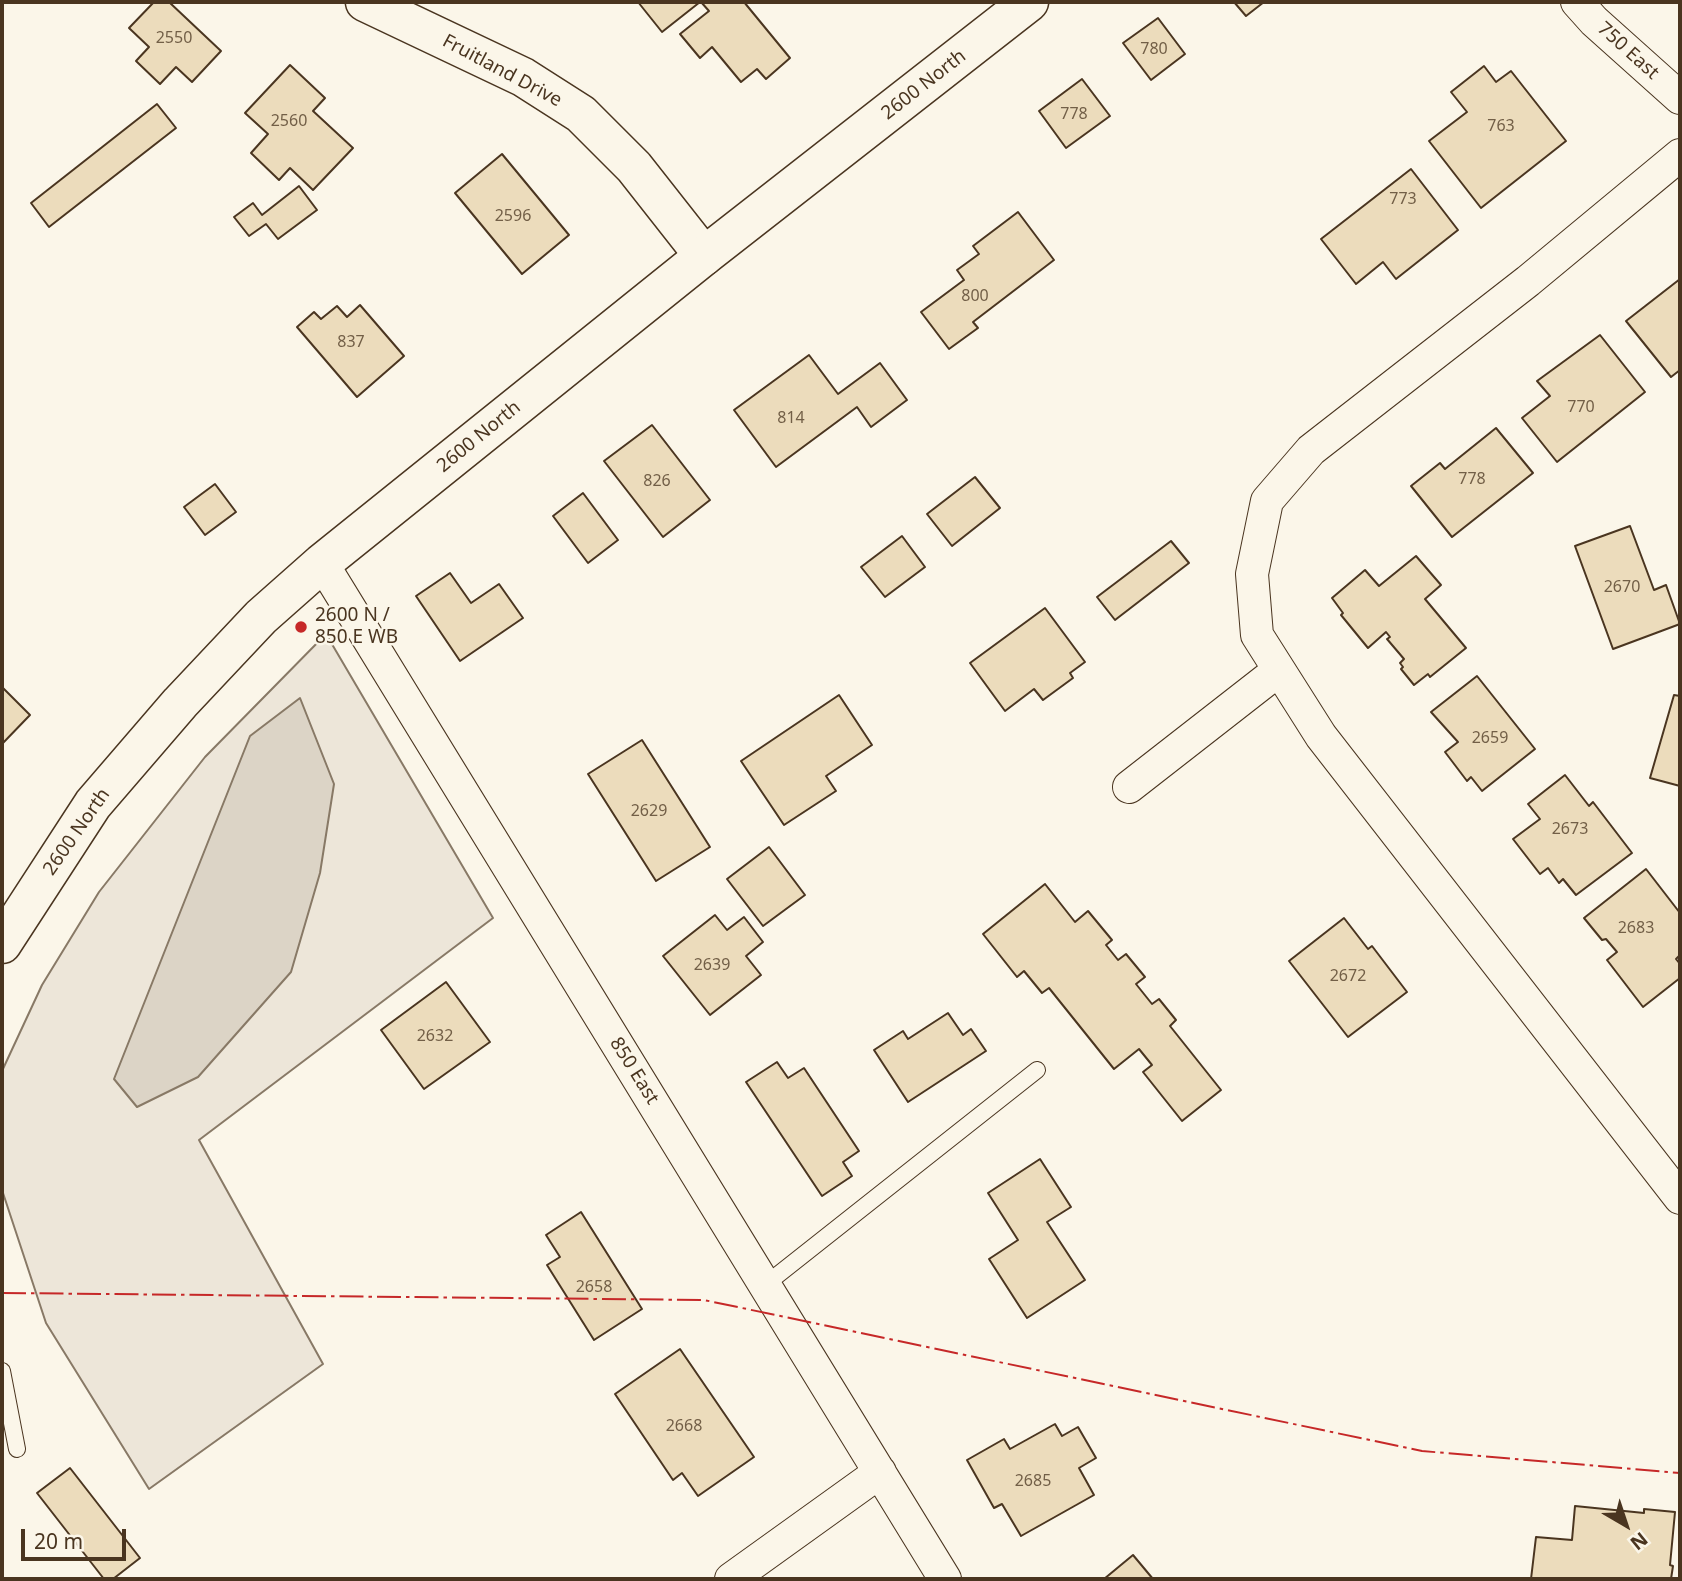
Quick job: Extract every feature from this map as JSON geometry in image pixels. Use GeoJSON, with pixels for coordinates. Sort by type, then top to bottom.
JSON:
{"type":"FeatureCollection","features":[{"type":"Feature","properties":{"kind":"main road","name":"Fruitland Drive"},"geometry":{"type":"LineString","coordinates":[[365,2],[523,78],[581,114],[634,167],[704,256]]}},
{"type":"Feature","properties":{"kind":"main road","name":"2600 North"},"geometry":{"type":"LineString","coordinates":[[2,944],[93,804],[189,693],[261,617],[322,563],[704,256],[1030,2]]}},
{"type":"Feature","properties":{"kind":"street","name":"750 East"},"geometry":{"type":"LineString","coordinates":[[1577,2],[1594,21],[1680,98]]}},
{"type":"Feature","properties":{"kind":"street"},"geometry":{"type":"LineString","coordinates":[[1680,155],[1528,281],[1311,450],[1267,501],[1252,574],[1257,635],[1321,736],[1680,1198]]}},
{"type":"Feature","properties":{"kind":"street","name":"850 East"},"geometry":{"type":"LineString","coordinates":[[322,563],[945,1579]]}},
{"type":"Feature","properties":{"kind":"street"},"geometry":{"type":"LineString","coordinates":[[1129,787],[1279,670]]}},
{"type":"Feature","properties":{"kind":"street"},"geometry":{"type":"LineString","coordinates":[[731,1579],[880,1472]]}},
{"type":"Feature","properties":{"kind":"lane"},"geometry":{"type":"LineString","coordinates":[[765,1285],[1037,1070]]}},
{"type":"Feature","properties":{"kind":"lane"},"geometry":{"type":"LineString","coordinates":[[2,1371],[17,1449]]}},
{"type":"Feature","properties":{"kind":"shaded area"},"geometry":{"type":"Polygon","coordinates":[[[326,634],[493,918],[199,1140],[323,1364],[149,1489],[46,1323],[2,1190],[2,1071],[42,985],[99,892],[205,757],[326,634]]]}},
{"type":"Feature","properties":{"kind":"shaded area"},"geometry":{"type":"Polygon","coordinates":[[[300,698],[334,784],[320,873],[291,972],[198,1077],[137,1107],[114,1079],[250,736],[300,698]]]}},
{"type":"Feature","properties":{"kind":"building"},"geometry":{"type":"Polygon","coordinates":[[[154,2],[169,2],[221,51],[192,82],[176,67],[160,84],[136,61],[149,47],[129,28],[154,2]]]}},
{"type":"Feature","properties":{"kind":"building"},"geometry":{"type":"Polygon","coordinates":[[[638,2],[700,2],[662,32],[638,2]]]}},
{"type":"Feature","properties":{"kind":"building"},"geometry":{"type":"Polygon","coordinates":[[[701,2],[744,2],[790,58],[766,79],[757,69],[741,82],[712,47],[700,58],[680,34],[709,11],[701,2]]]}},
{"type":"Feature","properties":{"kind":"building"},"geometry":{"type":"Polygon","coordinates":[[[1234,2],[1264,2],[1246,16],[1234,2]]]}},
{"type":"Feature","properties":{"kind":"building"},"geometry":{"type":"Polygon","coordinates":[[[1158,18],[1185,54],[1151,80],[1123,43],[1158,18]]]}},
{"type":"Feature","properties":{"kind":"building"},"geometry":{"type":"Polygon","coordinates":[[[290,65],[325,98],[313,111],[353,148],[313,190],[290,168],[279,180],[251,153],[268,134],[245,113],[290,65]]]}},
{"type":"Feature","properties":{"kind":"building"},"geometry":{"type":"Polygon","coordinates":[[[1484,66],[1496,82],[1511,71],[1566,141],[1481,208],[1429,141],[1467,112],[1451,92],[1484,66]]]}},
{"type":"Feature","properties":{"kind":"building"},"geometry":{"type":"Polygon","coordinates":[[[1082,79],[1110,116],[1066,148],[1039,111],[1082,79]]]}},
{"type":"Feature","properties":{"kind":"building"},"geometry":{"type":"Polygon","coordinates":[[[157,104],[176,128],[49,227],[31,203],[157,104]]]}},
{"type":"Feature","properties":{"kind":"building"},"geometry":{"type":"Polygon","coordinates":[[[502,154],[569,235],[522,274],[455,193],[502,154]]]}},
{"type":"Feature","properties":{"kind":"building"},"geometry":{"type":"Polygon","coordinates":[[[1411,169],[1458,230],[1396,279],[1383,262],[1356,284],[1321,239],[1411,169]]]}},
{"type":"Feature","properties":{"kind":"building"},"geometry":{"type":"Polygon","coordinates":[[[299,186],[317,210],[278,239],[266,224],[249,236],[234,217],[253,203],[262,215],[299,186]]]}},
{"type":"Feature","properties":{"kind":"building"},"geometry":{"type":"Polygon","coordinates":[[[1018,212],[1054,260],[973,322],[978,328],[949,349],[921,312],[964,280],[957,270],[979,254],[973,246],[1018,212]]]}},
{"type":"Feature","properties":{"kind":"building"},"geometry":{"type":"Polygon","coordinates":[[[1680,279],[1680,370],[1671,377],[1626,321],[1680,279]]]}},
{"type":"Feature","properties":{"kind":"building"},"geometry":{"type":"Polygon","coordinates":[[[360,305],[404,356],[357,397],[297,327],[314,312],[321,319],[337,306],[347,317],[360,305]]]}},
{"type":"Feature","properties":{"kind":"building"},"geometry":{"type":"Polygon","coordinates":[[[1600,335],[1645,392],[1557,462],[1522,418],[1550,396],[1537,381],[1600,335]]]}},
{"type":"Feature","properties":{"kind":"building"},"geometry":{"type":"Polygon","coordinates":[[[809,355],[838,394],[880,363],[907,400],[871,427],[857,407],[776,467],[734,410],[809,355]]]}},
{"type":"Feature","properties":{"kind":"building"},"geometry":{"type":"Polygon","coordinates":[[[652,425],[710,500],[663,537],[604,461],[652,425]]]}},
{"type":"Feature","properties":{"kind":"building"},"geometry":{"type":"Polygon","coordinates":[[[1496,428],[1533,473],[1452,537],[1411,486],[1440,463],[1445,469],[1496,428]]]}},
{"type":"Feature","properties":{"kind":"building"},"geometry":{"type":"Polygon","coordinates":[[[975,477],[1000,508],[952,546],[927,514],[975,477]]]}},
{"type":"Feature","properties":{"kind":"building"},"geometry":{"type":"Polygon","coordinates":[[[215,484],[236,512],[205,535],[184,507],[215,484]]]}},
{"type":"Feature","properties":{"kind":"building"},"geometry":{"type":"Polygon","coordinates":[[[583,493],[618,540],[588,563],[553,516],[583,493]]]}},
{"type":"Feature","properties":{"kind":"building"},"geometry":{"type":"Polygon","coordinates":[[[1630,526],[1654,590],[1666,585],[1680,624],[1613,649],[1575,546],[1630,526]]]}},
{"type":"Feature","properties":{"kind":"building"},"geometry":{"type":"Polygon","coordinates":[[[902,536],[925,567],[885,597],[861,567],[902,536]]]}},
{"type":"Feature","properties":{"kind":"building"},"geometry":{"type":"Polygon","coordinates":[[[1171,541],[1189,563],[1115,620],[1097,597],[1171,541]]]}},
{"type":"Feature","properties":{"kind":"building"},"geometry":{"type":"Polygon","coordinates":[[[1416,556],[1441,585],[1425,599],[1466,648],[1430,677],[1428,674],[1414,685],[1401,669],[1403,667],[1400,663],[1404,659],[1387,639],[1390,637],[1386,632],[1368,648],[1341,615],[1343,613],[1332,598],[1365,570],[1379,586],[1416,556]]]}},
{"type":"Feature","properties":{"kind":"building"},"geometry":{"type":"Polygon","coordinates":[[[450,573],[471,603],[499,584],[523,618],[460,661],[416,596],[450,573]]]}},
{"type":"Feature","properties":{"kind":"building"},"geometry":{"type":"Polygon","coordinates":[[[1045,608],[1085,662],[1070,673],[1073,678],[1043,700],[1034,689],[1005,711],[970,663],[1045,608]]]}},
{"type":"Feature","properties":{"kind":"building"},"geometry":{"type":"Polygon","coordinates":[[[1477,676],[1535,749],[1482,791],[1471,777],[1467,781],[1445,752],[1458,742],[1431,712],[1477,676]]]}},
{"type":"Feature","properties":{"kind":"building"},"geometry":{"type":"Polygon","coordinates":[[[2,687],[30,715],[2,744],[2,687]]]}},
{"type":"Feature","properties":{"kind":"building"},"geometry":{"type":"Polygon","coordinates":[[[839,695],[872,745],[826,776],[836,791],[784,825],[741,761],[839,695]]]}},
{"type":"Feature","properties":{"kind":"building"},"geometry":{"type":"Polygon","coordinates":[[[1674,695],[1680,696],[1680,786],[1650,778],[1674,695]]]}},
{"type":"Feature","properties":{"kind":"building"},"geometry":{"type":"Polygon","coordinates":[[[642,740],[710,847],[656,881],[588,774],[642,740]]]}},
{"type":"Feature","properties":{"kind":"building"},"geometry":{"type":"Polygon","coordinates":[[[1565,775],[1589,806],[1593,802],[1632,853],[1576,895],[1563,879],[1559,883],[1548,868],[1540,874],[1513,839],[1540,819],[1528,804],[1565,775]]]}},
{"type":"Feature","properties":{"kind":"building"},"geometry":{"type":"Polygon","coordinates":[[[769,847],[805,895],[763,926],[727,879],[769,847]]]}},
{"type":"Feature","properties":{"kind":"building"},"geometry":{"type":"Polygon","coordinates":[[[1646,869],[1680,913],[1680,955],[1676,959],[1680,964],[1680,978],[1643,1007],[1607,960],[1617,952],[1606,939],[1602,940],[1584,918],[1646,869]]]}},
{"type":"Feature","properties":{"kind":"building"},"geometry":{"type":"Polygon","coordinates":[[[1045,884],[1075,922],[1088,911],[1112,940],[1106,945],[1118,960],[1126,954],[1145,977],[1136,984],[1152,1004],[1159,999],[1176,1020],[1170,1026],[1221,1090],[1182,1121],[1143,1072],[1152,1065],[1139,1049],[1114,1069],[1049,988],[1042,993],[1024,971],[1017,977],[983,934],[1045,884]]]}},
{"type":"Feature","properties":{"kind":"building"},"geometry":{"type":"Polygon","coordinates":[[[715,915],[727,930],[744,917],[763,942],[746,956],[761,975],[710,1015],[663,956],[715,915]]]}},
{"type":"Feature","properties":{"kind":"building"},"geometry":{"type":"Polygon","coordinates":[[[1344,918],[1368,949],[1372,946],[1407,992],[1348,1037],[1289,961],[1344,918]]]}},
{"type":"Feature","properties":{"kind":"building"},"geometry":{"type":"Polygon","coordinates":[[[446,982],[490,1042],[424,1089],[381,1030],[446,982]]]}},
{"type":"Feature","properties":{"kind":"building"},"geometry":{"type":"Polygon","coordinates":[[[948,1013],[963,1035],[971,1029],[986,1051],[908,1102],[874,1050],[903,1031],[908,1039],[948,1013]]]}},
{"type":"Feature","properties":{"kind":"building"},"geometry":{"type":"Polygon","coordinates":[[[777,1062],[788,1078],[804,1068],[859,1151],[843,1162],[852,1176],[822,1196],[746,1082],[777,1062]]]}},
{"type":"Feature","properties":{"kind":"building"},"geometry":{"type":"Polygon","coordinates":[[[1040,1159],[1071,1207],[1047,1222],[1085,1280],[1027,1318],[989,1259],[1018,1240],[988,1193],[1040,1159]]]}},
{"type":"Feature","properties":{"kind":"building"},"geometry":{"type":"Polygon","coordinates":[[[581,1212],[642,1309],[594,1340],[547,1265],[560,1257],[546,1235],[581,1212]]]}},
{"type":"Feature","properties":{"kind":"building"},"geometry":{"type":"Polygon","coordinates":[[[680,1349],[754,1457],[698,1496],[682,1473],[673,1480],[615,1394],[680,1349]]]}},
{"type":"Feature","properties":{"kind":"building"},"geometry":{"type":"Polygon","coordinates":[[[1055,1424],[1062,1436],[1078,1427],[1096,1458],[1079,1468],[1094,1495],[1021,1536],[1002,1504],[994,1508],[967,1460],[1004,1439],[1010,1449],[1055,1424]]]}},
{"type":"Feature","properties":{"kind":"building"},"geometry":{"type":"Polygon","coordinates":[[[70,1468],[140,1558],[113,1579],[104,1579],[37,1493],[70,1468]]]}},
{"type":"Feature","properties":{"kind":"building"},"geometry":{"type":"Polygon","coordinates":[[[1575,1506],[1644,1513],[1644,1509],[1675,1512],[1671,1579],[1531,1579],[1536,1537],[1572,1540],[1575,1506]]]}},
{"type":"Feature","properties":{"kind":"building"},"geometry":{"type":"Polygon","coordinates":[[[1133,1555],[1153,1579],[1104,1579],[1133,1555]]]}},
{"type":"Feature","properties":{"kind":"power"},"geometry":{"type":"LineString","coordinates":[[2,1293],[704,1300],[1422,1451],[1680,1473]]}},
{"type":"Feature","properties":{"kind":"place","name":"2600 N / 850 E WB"},"geometry":{"type":"Point","coordinates":[301,627]}}]}
